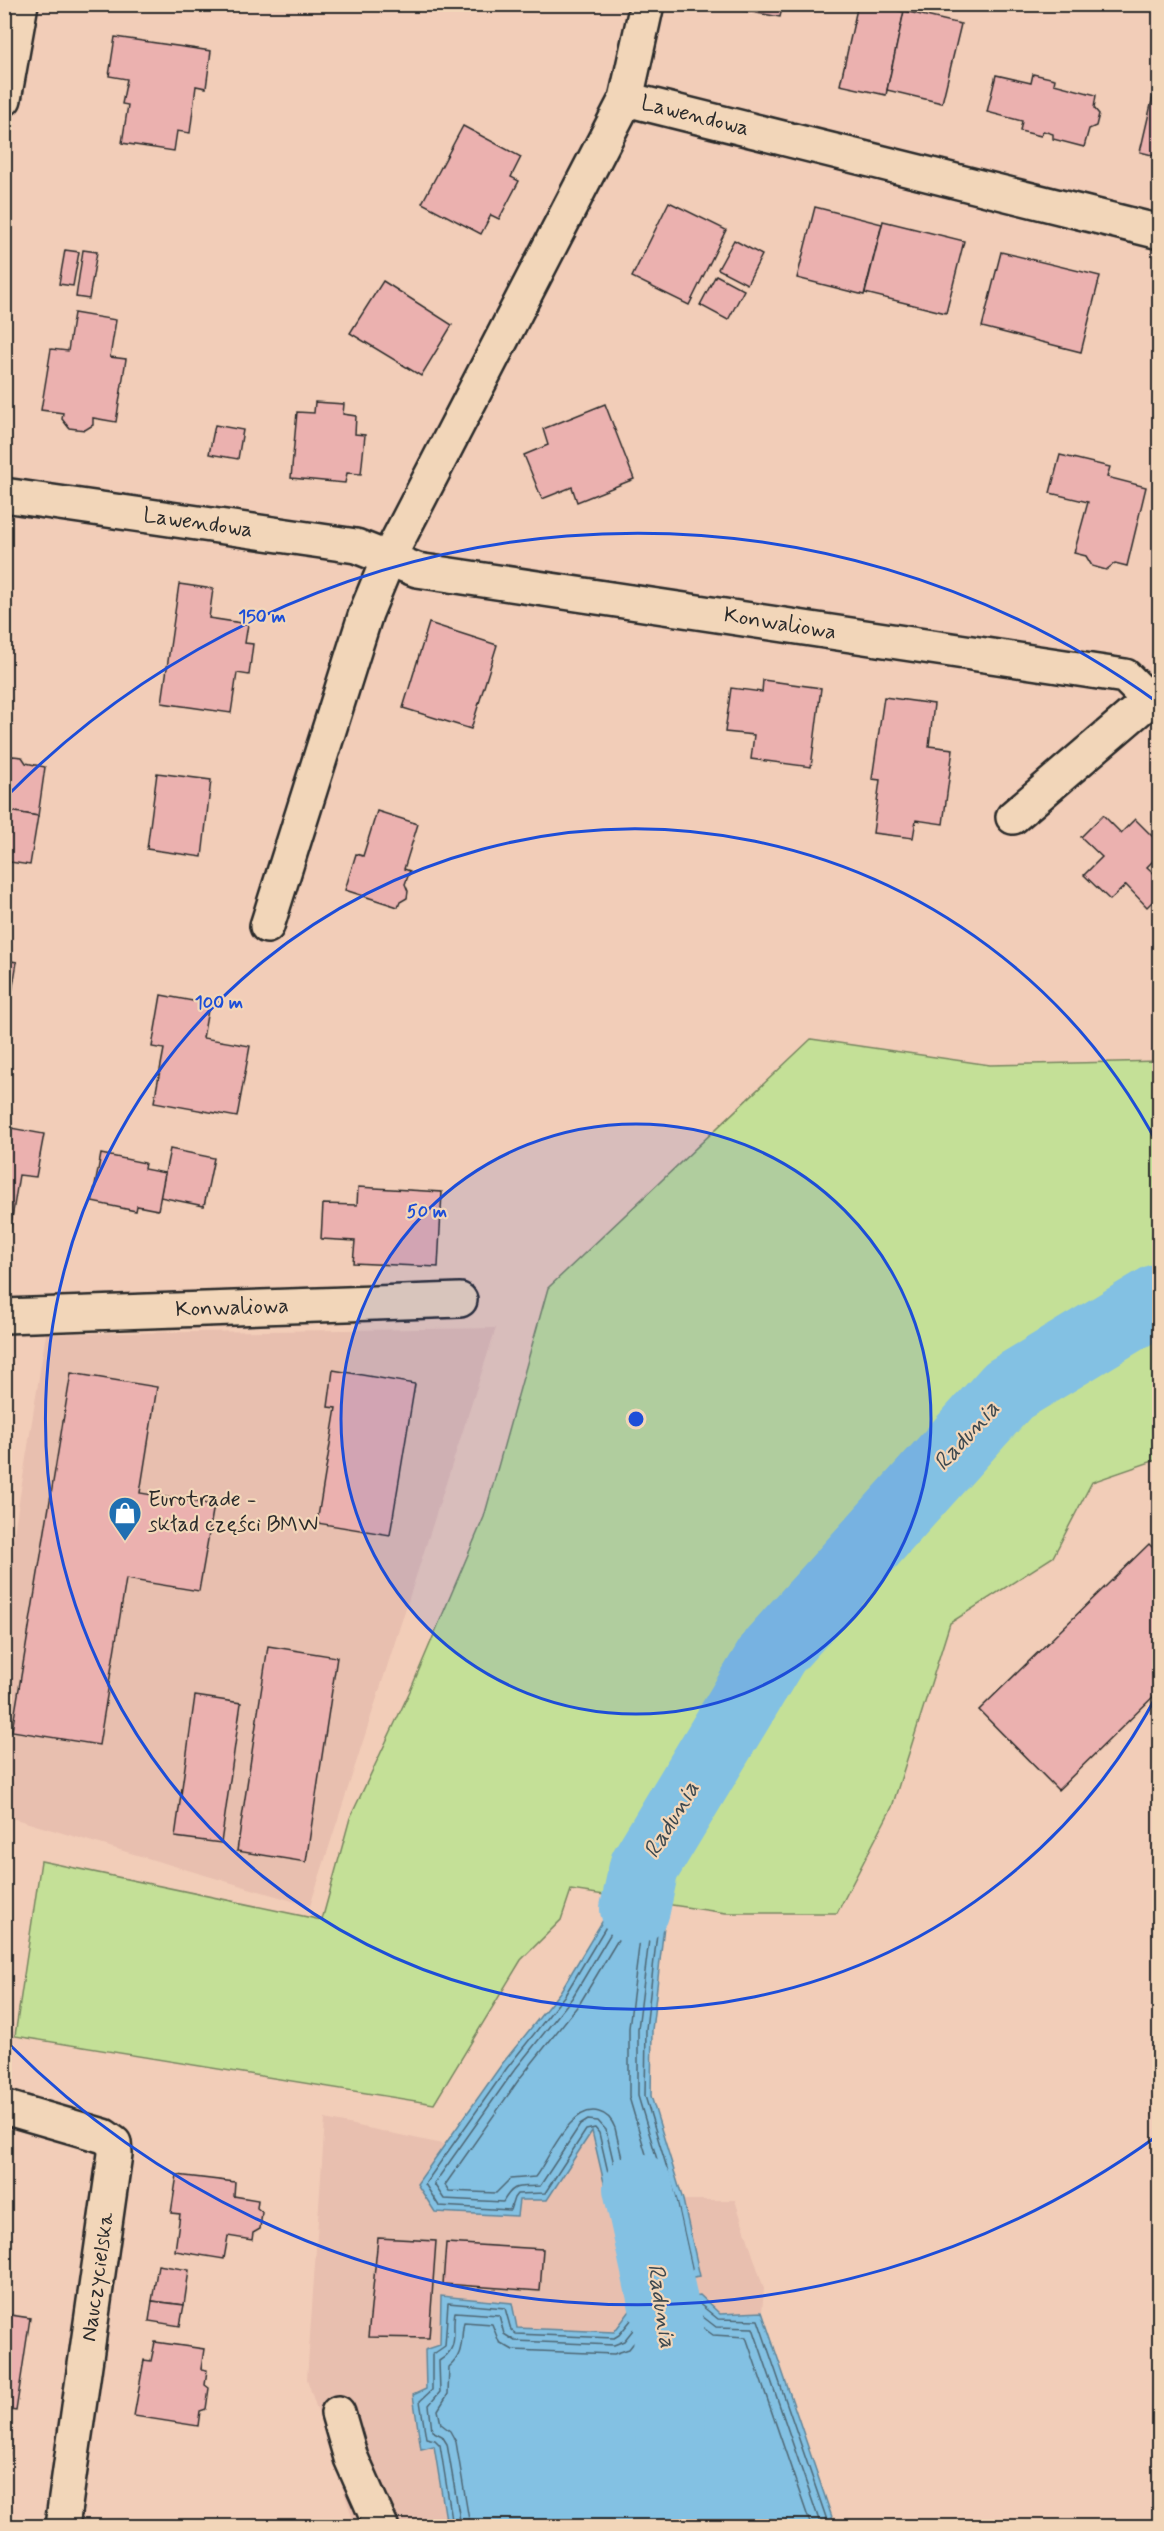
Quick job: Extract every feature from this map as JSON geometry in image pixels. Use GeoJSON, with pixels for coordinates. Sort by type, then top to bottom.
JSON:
{"type":"FeatureCollection","features":[{"type":"Feature","properties":{"kind":"street"},"geometry":{"type":"LineString","coordinates":[[4,99],[21,4]]}},
{"type":"Feature","properties":{"kind":"street"},"geometry":{"type":"LineString","coordinates":[[626,99],[647,4]]}},
{"type":"Feature","properties":{"kind":"street","name":"Lawendowa"},"geometry":{"type":"LineString","coordinates":[[267,926],[366,612],[390,557],[626,99],[1160,232]]}},
{"type":"Feature","properties":{"kind":"street","name":"Lawendowa"},"geometry":{"type":"LineString","coordinates":[[4,495],[356,546],[390,557]]}},
{"type":"Feature","properties":{"kind":"street","name":"Konwaliowa"},"geometry":{"type":"LineString","coordinates":[[390,557],[417,570],[1125,675],[1154,696]]}},
{"type":"Feature","properties":{"kind":"street"},"geometry":{"type":"LineString","coordinates":[[1013,817],[1154,696]]}},
{"type":"Feature","properties":{"kind":"street","name":"Konwaliowa"},"geometry":{"type":"LineString","coordinates":[[4,1316],[460,1300]]}},
{"type":"Feature","properties":{"kind":"street","name":"Nauczycielska"},"geometry":{"type":"LineString","coordinates":[[4,2107],[104,2136],[114,2143],[115,2154],[62,2526]]}},
{"type":"Feature","properties":{"kind":"street"},"geometry":{"type":"LineString","coordinates":[[338,2413],[351,2458],[381,2526]]}},
{"type":"Feature","properties":{"kind":"shaded area"},"geometry":{"type":"Polygon","coordinates":[[[496,1328],[310,1906],[5,1816],[5,1589],[46,1334],[496,1328]]]}},
{"type":"Feature","properties":{"kind":"shaded area"},"geometry":{"type":"Polygon","coordinates":[[[325,2119],[447,2145],[417,2184],[435,2212],[516,2216],[519,2200],[547,2200],[592,2131],[700,2276],[683,2200],[735,2200],[764,2289],[762,2312],[720,2314],[614,2332],[516,2328],[425,2350],[426,2390],[422,2449],[433,2445],[447,2526],[355,2526],[307,2379],[325,2119]]]}},
{"type":"Feature","properties":{"kind":"green space"},"geometry":{"type":"Polygon","coordinates":[[[811,1039],[990,1065],[1159,1061],[1159,1459],[1092,1482],[1053,1557],[950,1623],[892,1807],[837,1913],[726,1913],[571,1890],[561,1920],[521,1960],[434,2104],[15,2036],[41,1861],[322,1920],[350,1818],[410,1691],[484,1517],[548,1288],[811,1039]]]}},
{"type":"Feature","properties":{"kind":"water"},"geometry":{"type":"Polygon","coordinates":[[[660,1812],[690,1830],[665,1917],[652,2030],[651,2096],[683,2200],[700,2276],[628,2286],[592,2131],[547,2200],[519,2200],[517,2216],[435,2212],[417,2184],[502,2064],[560,1992],[605,1917],[627,1858],[660,1812]]]}},
{"type":"Feature","properties":{"kind":"water"},"geometry":{"type":"Polygon","coordinates":[[[700,2295],[720,2314],[762,2312],[835,2526],[447,2526],[434,2446],[421,2449],[413,2395],[426,2389],[425,2350],[440,2345],[441,2296],[512,2303],[517,2328],[614,2332],[636,2303],[700,2295]]]}},
{"type":"Feature","properties":{"kind":"building"},"geometry":{"type":"Polygon","coordinates":[[[717,4],[783,4],[780,17],[717,6],[717,4]]]}},
{"type":"Feature","properties":{"kind":"building"},"geometry":{"type":"Polygon","coordinates":[[[858,4],[870,4],[904,12],[886,95],[840,85],[858,4]]]}},
{"type":"Feature","properties":{"kind":"building"},"geometry":{"type":"Polygon","coordinates":[[[904,11],[961,24],[942,103],[887,90],[904,11]]]}},
{"type":"Feature","properties":{"kind":"building"},"geometry":{"type":"Polygon","coordinates":[[[115,37],[211,51],[206,88],[196,86],[190,133],[177,131],[174,151],[122,143],[128,105],[122,104],[127,79],[109,76],[115,37]]]}},
{"type":"Feature","properties":{"kind":"building"},"geometry":{"type":"Polygon","coordinates":[[[1033,74],[1055,79],[1054,84],[1096,95],[1094,108],[1099,114],[1096,126],[1089,129],[1084,147],[1053,139],[1053,134],[1043,131],[1041,136],[1020,131],[1022,121],[987,112],[996,75],[1031,83],[1033,74]]]}},
{"type":"Feature","properties":{"kind":"building"},"geometry":{"type":"Polygon","coordinates":[[[1153,96],[1160,97],[1160,157],[1140,152],[1153,96]]]}},
{"type":"Feature","properties":{"kind":"building"},"geometry":{"type":"Polygon","coordinates":[[[463,126],[521,157],[511,177],[519,181],[499,219],[491,215],[481,234],[422,203],[463,126]]]}},
{"type":"Feature","properties":{"kind":"building"},"geometry":{"type":"Polygon","coordinates":[[[669,202],[726,230],[689,305],[632,277],[669,202]]]}},
{"type":"Feature","properties":{"kind":"building"},"geometry":{"type":"Polygon","coordinates":[[[815,207],[882,224],[864,295],[797,278],[815,207]]]}},
{"type":"Feature","properties":{"kind":"building"},"geometry":{"type":"Polygon","coordinates":[[[883,221],[964,241],[946,313],[865,293],[883,221]]]}},
{"type":"Feature","properties":{"kind":"building"},"geometry":{"type":"Polygon","coordinates":[[[734,240],[762,255],[747,284],[718,269],[734,240]]]}},
{"type":"Feature","properties":{"kind":"building"},"geometry":{"type":"Polygon","coordinates":[[[65,250],[79,252],[73,286],[59,284],[65,250]]]}},
{"type":"Feature","properties":{"kind":"building"},"geometry":{"type":"Polygon","coordinates":[[[83,250],[97,252],[89,299],[76,297],[83,250]]]}},
{"type":"Feature","properties":{"kind":"building"},"geometry":{"type":"Polygon","coordinates":[[[1001,252],[1100,276],[1081,352],[982,327],[1001,252]]]}},
{"type":"Feature","properties":{"kind":"building"},"geometry":{"type":"Polygon","coordinates":[[[716,275],[744,290],[728,320],[700,305],[716,275]]]}},
{"type":"Feature","properties":{"kind":"building"},"geometry":{"type":"Polygon","coordinates":[[[383,281],[452,325],[421,376],[350,333],[383,281]]]}},
{"type":"Feature","properties":{"kind":"building"},"geometry":{"type":"Polygon","coordinates":[[[74,313],[116,320],[110,357],[126,359],[116,422],[93,418],[93,425],[85,430],[69,428],[62,419],[63,413],[41,410],[51,349],[68,351],[74,313]]]}},
{"type":"Feature","properties":{"kind":"building"},"geometry":{"type":"Polygon","coordinates":[[[315,402],[344,404],[343,414],[356,416],[355,434],[365,435],[361,474],[347,473],[345,483],[291,478],[297,412],[314,413],[315,402]]]}},
{"type":"Feature","properties":{"kind":"building"},"geometry":{"type":"Polygon","coordinates":[[[605,404],[634,479],[577,502],[572,487],[542,499],[524,455],[548,445],[543,429],[605,404]]]}},
{"type":"Feature","properties":{"kind":"building"},"geometry":{"type":"Polygon","coordinates":[[[215,425],[243,430],[238,459],[209,454],[215,425]]]}},
{"type":"Feature","properties":{"kind":"building"},"geometry":{"type":"Polygon","coordinates":[[[1060,455],[1110,467],[1107,477],[1146,487],[1127,566],[1115,563],[1106,570],[1092,566],[1086,556],[1074,553],[1088,502],[1050,493],[1060,455]]]}},
{"type":"Feature","properties":{"kind":"building"},"geometry":{"type":"Polygon","coordinates":[[[179,584],[213,589],[209,618],[248,624],[245,643],[253,644],[249,675],[237,673],[231,713],[162,703],[179,584]]]}},
{"type":"Feature","properties":{"kind":"building"},"geometry":{"type":"Polygon","coordinates":[[[429,623],[497,645],[471,729],[403,708],[429,623]]]}},
{"type":"Feature","properties":{"kind":"building"},"geometry":{"type":"Polygon","coordinates":[[[763,680],[821,688],[811,767],[751,759],[754,735],[725,732],[731,688],[762,692],[763,680]]]}},
{"type":"Feature","properties":{"kind":"building"},"geometry":{"type":"Polygon","coordinates":[[[884,697],[934,704],[929,746],[953,749],[943,824],[916,820],[913,838],[873,833],[880,780],[872,779],[884,697]]]}},
{"type":"Feature","properties":{"kind":"building"},"geometry":{"type":"Polygon","coordinates":[[[13,756],[22,757],[26,763],[45,767],[38,816],[4,810],[4,760],[13,756]]]}},
{"type":"Feature","properties":{"kind":"building"},"geometry":{"type":"Polygon","coordinates":[[[157,773],[211,780],[202,857],[147,849],[157,773]]]}},
{"type":"Feature","properties":{"kind":"building"},"geometry":{"type":"Polygon","coordinates":[[[4,810],[38,816],[30,865],[10,862],[4,866],[4,810]]]}},
{"type":"Feature","properties":{"kind":"building"},"geometry":{"type":"Polygon","coordinates":[[[377,811],[418,824],[404,869],[410,871],[405,884],[408,891],[407,898],[400,902],[398,907],[345,890],[356,854],[363,856],[377,811]]]}},
{"type":"Feature","properties":{"kind":"building"},"geometry":{"type":"Polygon","coordinates":[[[1103,815],[1121,833],[1135,819],[1160,844],[1160,854],[1147,867],[1160,879],[1160,894],[1147,907],[1126,885],[1110,900],[1084,875],[1102,857],[1081,837],[1103,815]]]}},
{"type":"Feature","properties":{"kind":"building"},"geometry":{"type":"Polygon","coordinates":[[[4,960],[17,962],[9,1010],[4,1010],[4,960]]]}},
{"type":"Feature","properties":{"kind":"building"},"geometry":{"type":"Polygon","coordinates":[[[161,995],[209,1004],[203,1038],[250,1046],[237,1117],[154,1102],[164,1049],[152,1047],[161,995]]]}},
{"type":"Feature","properties":{"kind":"building"},"geometry":{"type":"Polygon","coordinates":[[[4,1010],[9,1010],[4,1036],[4,1010]]]}},
{"type":"Feature","properties":{"kind":"building"},"geometry":{"type":"Polygon","coordinates":[[[4,1114],[7,1115],[5,1127],[44,1134],[36,1177],[19,1175],[10,1231],[4,1230],[4,1114]]]}},
{"type":"Feature","properties":{"kind":"building"},"geometry":{"type":"Polygon","coordinates":[[[170,1149],[214,1158],[204,1206],[160,1197],[170,1149]]]}},
{"type":"Feature","properties":{"kind":"building"},"geometry":{"type":"Polygon","coordinates":[[[101,1154],[145,1163],[144,1169],[165,1173],[158,1210],[137,1206],[136,1211],[92,1202],[101,1154]]]}},
{"type":"Feature","properties":{"kind":"building"},"geometry":{"type":"Polygon","coordinates":[[[358,1187],[442,1192],[438,1267],[353,1263],[355,1241],[321,1239],[323,1204],[357,1205],[358,1187]]]}},
{"type":"Feature","properties":{"kind":"building"},"geometry":{"type":"Polygon","coordinates":[[[333,1370],[415,1384],[390,1535],[317,1523],[336,1408],[328,1407],[333,1370]]]}},
{"type":"Feature","properties":{"kind":"building","name":"Eurotrade - skład części BMW"},"geometry":{"type":"Polygon","coordinates":[[[71,1373],[157,1387],[140,1493],[214,1505],[199,1591],[126,1579],[99,1745],[12,1731],[71,1373]]]}},
{"type":"Feature","properties":{"kind":"building"},"geometry":{"type":"Polygon","coordinates":[[[1149,1544],[1160,1555],[1160,1690],[1058,1790],[979,1710],[1149,1544]]]}},
{"type":"Feature","properties":{"kind":"building"},"geometry":{"type":"Polygon","coordinates":[[[268,1646],[337,1657],[306,1862],[237,1851],[268,1646]]]}},
{"type":"Feature","properties":{"kind":"building"},"geometry":{"type":"Polygon","coordinates":[[[195,1696],[241,1703],[221,1843],[175,1837],[195,1696]]]}},
{"type":"Feature","properties":{"kind":"building"},"geometry":{"type":"Polygon","coordinates":[[[177,2175],[235,2182],[234,2196],[258,2200],[257,2208],[262,2212],[260,2229],[253,2233],[252,2240],[228,2236],[224,2259],[175,2251],[180,2214],[171,2213],[177,2175]]]}},
{"type":"Feature","properties":{"kind":"building"},"geometry":{"type":"Polygon","coordinates":[[[378,2238],[436,2241],[429,2338],[368,2337],[378,2238]]]}},
{"type":"Feature","properties":{"kind":"building"},"geometry":{"type":"Polygon","coordinates":[[[446,2243],[543,2249],[540,2291],[443,2284],[446,2243]]]}},
{"type":"Feature","properties":{"kind":"building"},"geometry":{"type":"Polygon","coordinates":[[[158,2265],[189,2270],[184,2305],[152,2301],[158,2265]]]}},
{"type":"Feature","properties":{"kind":"building"},"geometry":{"type":"Polygon","coordinates":[[[152,2301],[184,2305],[180,2326],[149,2321],[152,2301]]]}},
{"type":"Feature","properties":{"kind":"building"},"geometry":{"type":"Polygon","coordinates":[[[4,2314],[30,2318],[16,2411],[4,2409],[4,2314]]]}},
{"type":"Feature","properties":{"kind":"building"},"geometry":{"type":"Polygon","coordinates":[[[155,2342],[204,2349],[201,2369],[207,2370],[205,2385],[209,2388],[206,2409],[200,2411],[198,2426],[134,2416],[144,2360],[151,2361],[155,2342]]]}},
{"type":"Feature","properties":{"kind":"building"},"geometry":{"type":"Polygon","coordinates":[[[4,2453],[9,2453],[4,2478],[4,2453]]]}},
{"type":"Feature","properties":{"kind":"waterway","name":"Radunia"},"geometry":{"type":"LineString","coordinates":[[635,1909],[644,1867],[774,1651],[1008,1390],[1160,1298]]}},
{"type":"Feature","properties":{"kind":"waterway","name":"Radunia"},"geometry":{"type":"LineString","coordinates":[[638,2188],[668,2324],[673,2526]]}},
{"type":"Feature","properties":{"kind":"place","name":"Eurotrade - skład części BMW"},"geometry":{"type":"Point","coordinates":[125,1542]}}]}
